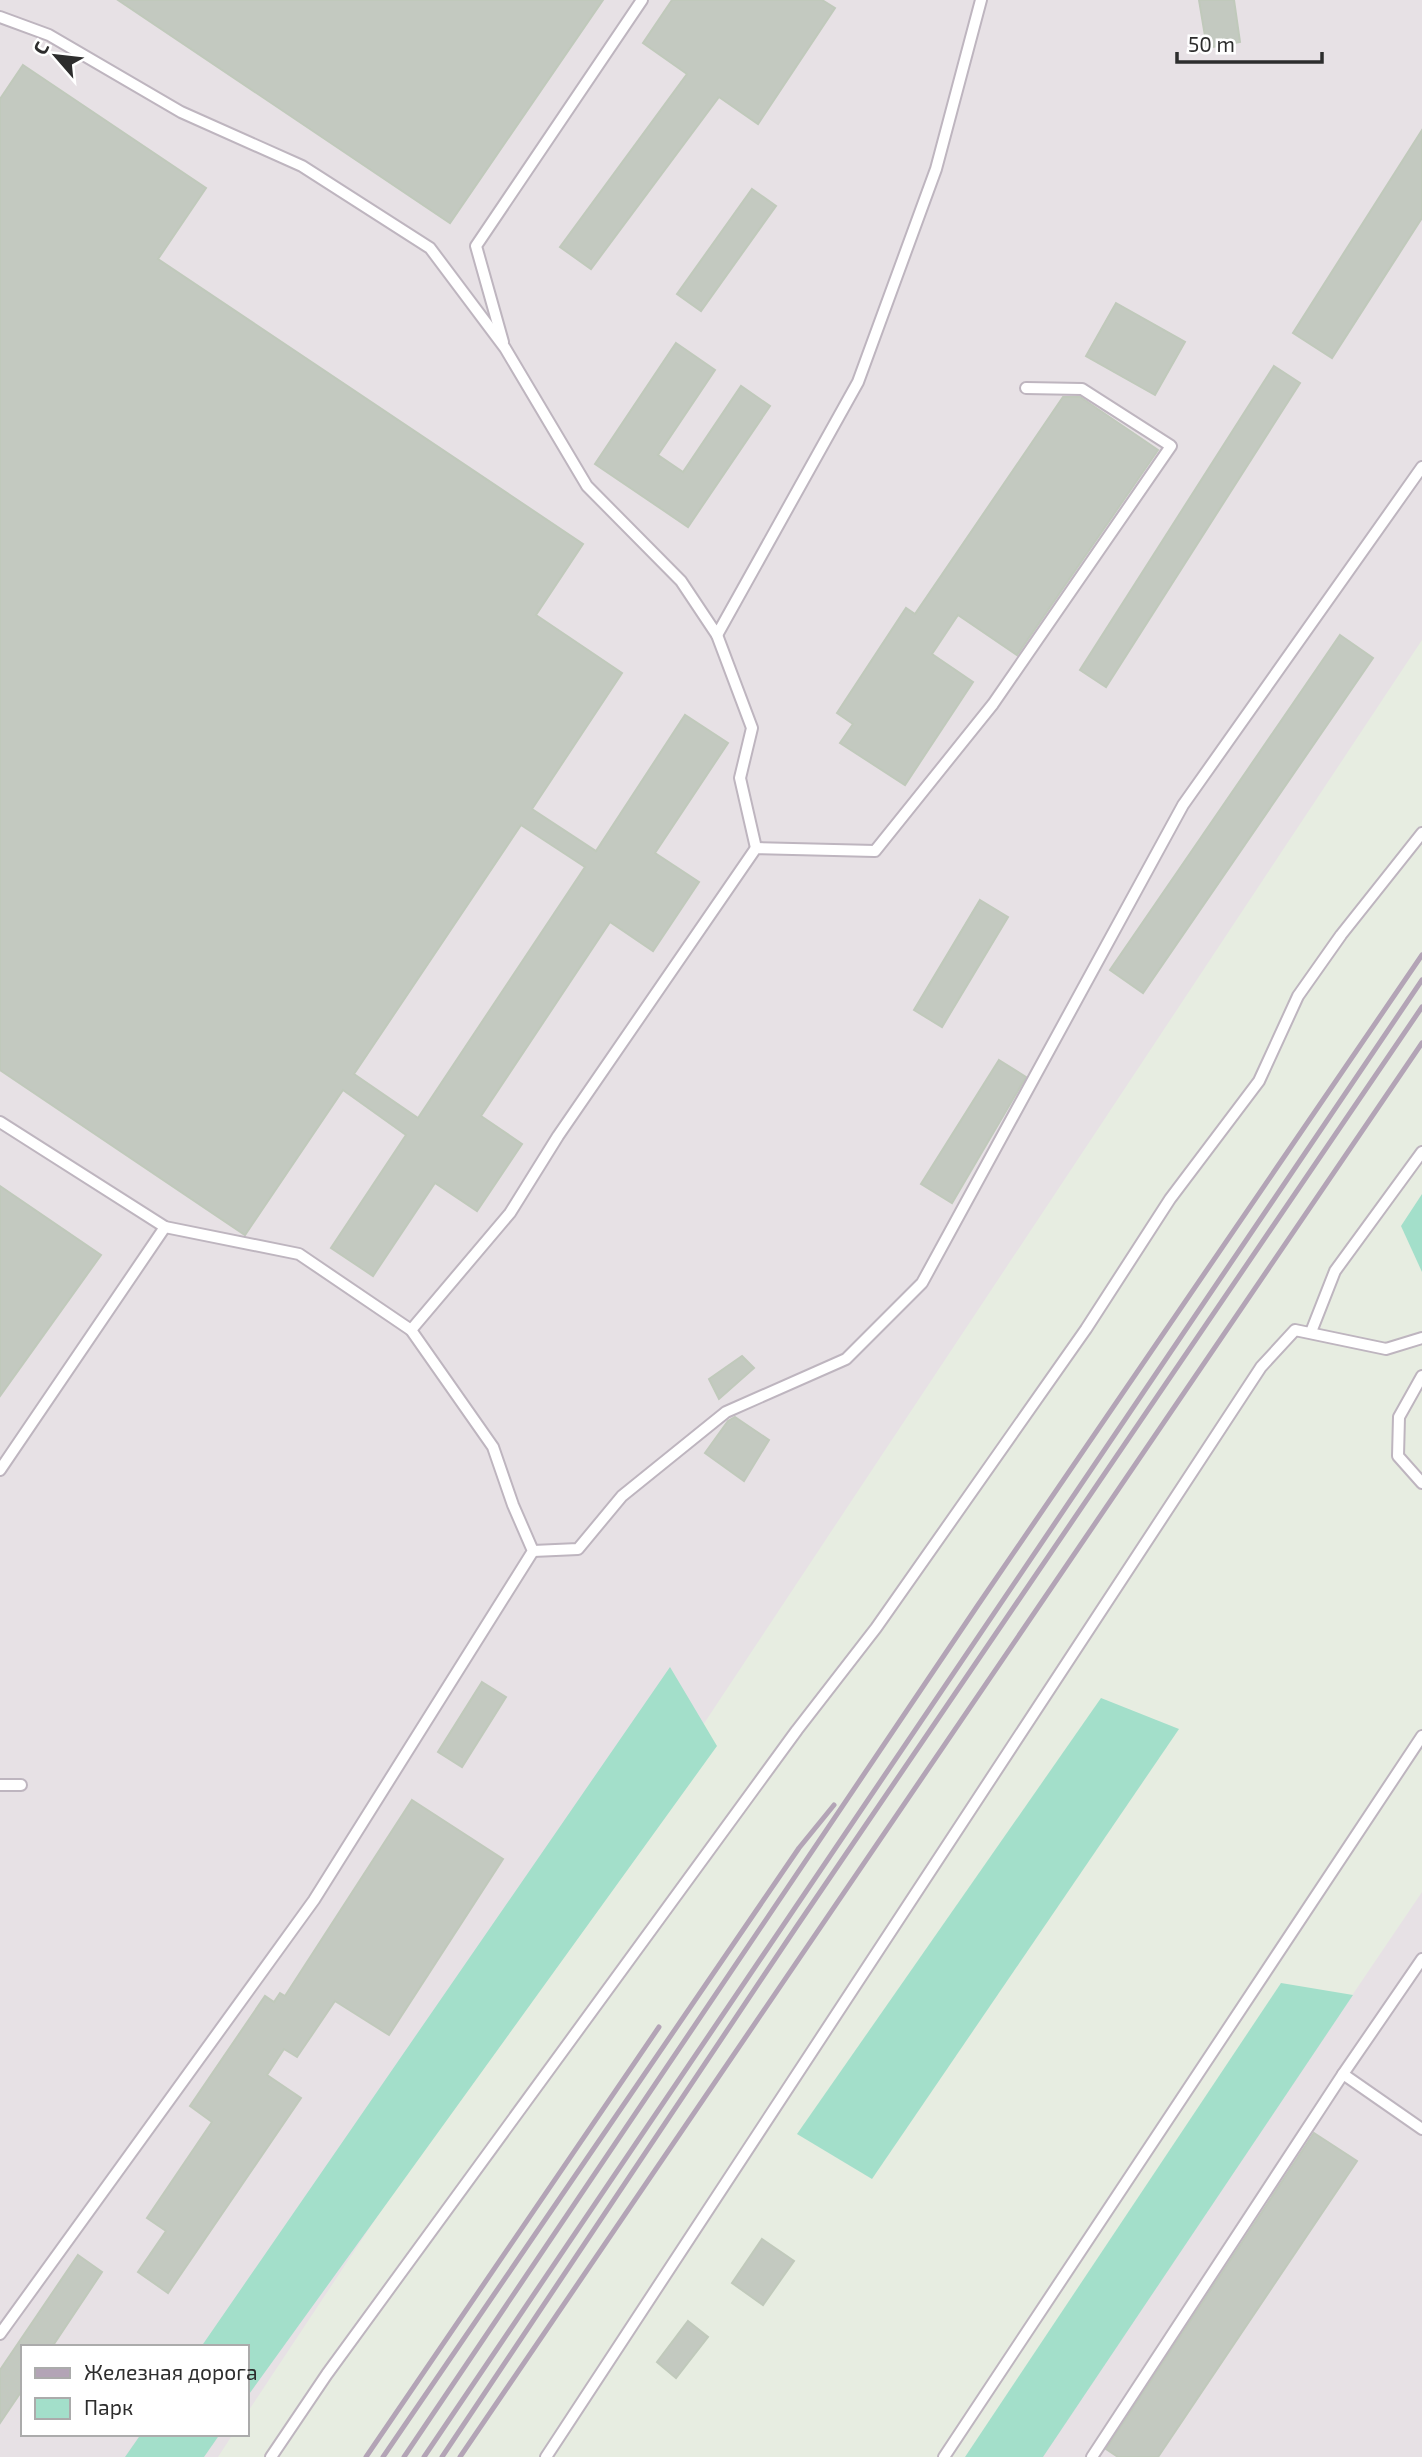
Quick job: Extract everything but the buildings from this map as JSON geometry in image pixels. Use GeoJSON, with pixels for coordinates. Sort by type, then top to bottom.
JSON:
{"type":"FeatureCollection","features":[{"type":"Feature","properties":{"kind":"lane"},"geometry":{"type":"LineString","coordinates":[[505,348],[476,246],[642,0]]}},
{"type":"Feature","properties":{"kind":"lane"},"geometry":{"type":"LineString","coordinates":[[717,635],[858,382],[936,169],[981,0]]}},
{"type":"Feature","properties":{"kind":"lane"},"geometry":{"type":"LineString","coordinates":[[0,17],[49,35],[181,112],[302,166],[430,248],[505,348],[587,485],[681,581],[717,635],[752,728],[740,778],[756,848],[558,1136],[510,1213],[411,1330]]}},
{"type":"Feature","properties":{"kind":"lane"},"geometry":{"type":"LineString","coordinates":[[756,848],[875,851],[993,704],[1171,446],[1082,389],[1026,388]]}},
{"type":"Feature","properties":{"kind":"lane"},"geometry":{"type":"LineString","coordinates":[[533,1551],[578,1549],[622,1496],[726,1412],[846,1359],[922,1283],[1183,805],[1422,467]]}},
{"type":"Feature","properties":{"kind":"lane"},"geometry":{"type":"LineString","coordinates":[[271,2457],[327,2374],[756,1787],[876,1628],[1086,1329],[1170,1199],[1259,1081],[1298,996],[1340,934],[1422,833]]}},
{"type":"Feature","properties":{"kind":"lane"},"geometry":{"type":"LineString","coordinates":[[0,1122],[165,1227],[299,1254],[411,1330],[494,1447],[513,1505],[533,1551]]}},
{"type":"Feature","properties":{"kind":"lane"},"geometry":{"type":"LineString","coordinates":[[1311,1332],[1335,1271],[1422,1152]]}},
{"type":"Feature","properties":{"kind":"lane"},"geometry":{"type":"LineString","coordinates":[[0,1470],[165,1227]]}},
{"type":"Feature","properties":{"kind":"lane"},"geometry":{"type":"LineString","coordinates":[[546,2457],[1261,1367],[1295,1330],[1386,1349],[1422,1338]]}},
{"type":"Feature","properties":{"kind":"lane"},"geometry":{"type":"LineString","coordinates":[[1422,1376],[1399,1417],[1398,1456],[1422,1483]]}},
{"type":"Feature","properties":{"kind":"lane"},"geometry":{"type":"LineString","coordinates":[[0,2334],[314,1900],[533,1551]]}},
{"type":"Feature","properties":{"kind":"lane"},"geometry":{"type":"LineString","coordinates":[[944,2457],[1422,1735]]}},
{"type":"Feature","properties":{"kind":"lane"},"geometry":{"type":"LineString","coordinates":[[0,1785],[21,1785]]}},
{"type":"Feature","properties":{"kind":"lane"},"geometry":{"type":"LineString","coordinates":[[1092,2457],[1343,2074],[1422,1959]]}},
{"type":"Feature","properties":{"kind":"lane"},"geometry":{"type":"LineString","coordinates":[[1343,2074],[1422,2129]]}},
{"type":"Feature","properties":{"kind":"shaded area"},"geometry":{"type":"Polygon","coordinates":[[[0,0],[1422,0],[1422,640],[248,2411],[248,2345],[21,2345],[21,2436],[232,2436],[218,2457],[0,2457],[0,0]]]}},
{"type":"Feature","properties":{"kind":"shaded area"},"geometry":{"type":"Polygon","coordinates":[[[1422,1892],[1422,2457],[1042,2457],[1073,2408],[1422,1892]]]}},
{"type":"Feature","properties":{"kind":"green space"},"geometry":{"type":"Polygon","coordinates":[[[1422,1194],[1422,1272],[1401,1226],[1422,1194]]]}},
{"type":"Feature","properties":{"kind":"green space"},"geometry":{"type":"Polygon","coordinates":[[[670,1667],[717,1746],[248,2396],[248,2345],[202,2345],[670,1667]]]}},
{"type":"Feature","properties":{"kind":"green space"},"geometry":{"type":"Polygon","coordinates":[[[1101,1698],[1179,1729],[872,2179],[797,2134],[1101,1698]]]}},
{"type":"Feature","properties":{"kind":"green space"},"geometry":{"type":"Polygon","coordinates":[[[1281,1983],[1353,1995],[1043,2457],[965,2457],[1281,1983]]]}},
{"type":"Feature","properties":{"kind":"green space"},"geometry":{"type":"Polygon","coordinates":[[[140,2436],[219,2436],[204,2457],[125,2457],[140,2436]]]}},
{"type":"Feature","properties":{"kind":"railway"},"geometry":{"type":"LineString","coordinates":[[404,2457],[978,1605],[1422,955]]}},
{"type":"Feature","properties":{"kind":"railway"},"geometry":{"type":"LineString","coordinates":[[424,2457],[1422,980]]}},
{"type":"Feature","properties":{"kind":"railway"},"geometry":{"type":"LineString","coordinates":[[442,2457],[797,1926],[1422,1007]]}},
{"type":"Feature","properties":{"kind":"railway"},"geometry":{"type":"LineString","coordinates":[[460,2457],[1422,1043]]}},
{"type":"Feature","properties":{"kind":"railway"},"geometry":{"type":"LineString","coordinates":[[383,2457],[799,1848],[834,1805]]}},
{"type":"Feature","properties":{"kind":"railway"},"geometry":{"type":"LineString","coordinates":[[366,2457],[659,2027]]}}]}
